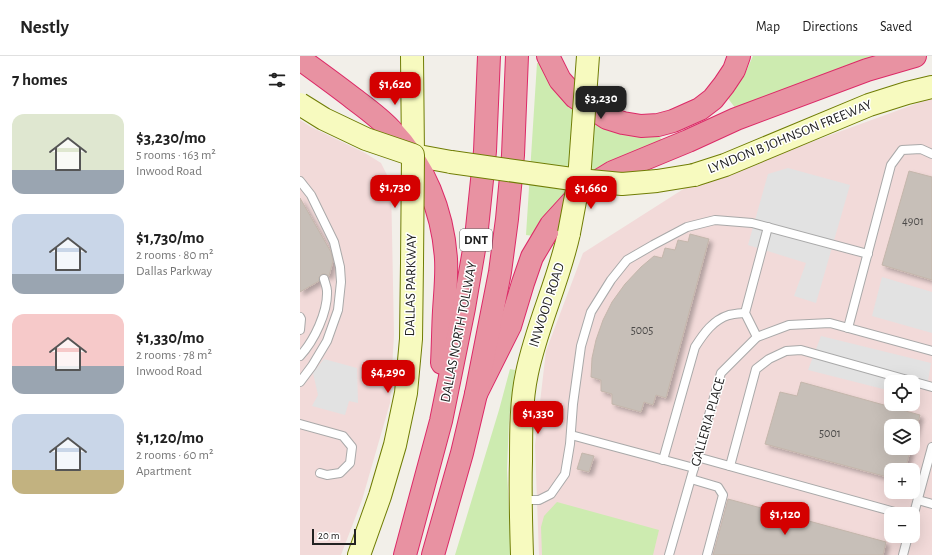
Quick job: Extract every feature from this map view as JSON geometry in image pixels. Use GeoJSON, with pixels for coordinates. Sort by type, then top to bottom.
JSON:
{"type":"FeatureCollection","features":[{"type":"Feature","properties":{"kind":"highway","name":"DALLAS NORTH TOLLWAY"},"geometry":{"type":"LineString","coordinates":[[405,555],[441,421],[476,238],[485,150],[488,56]]}},
{"type":"Feature","properties":{"kind":"highway","name":"DALLAS NORTH TOLLWAY"},"geometry":{"type":"LineString","coordinates":[[433,555],[462,453],[476,394],[500,272],[507,219],[517,56]]}},
{"type":"Feature","properties":{"kind":"highway"},"geometry":{"type":"LineString","coordinates":[[548,56],[560,80],[574,97],[607,118],[641,126],[658,125],[672,121],[700,109],[713,98],[724,85],[734,70],[739,56]]}},
{"type":"Feature","properties":{"kind":"highway"},"geometry":{"type":"LineString","coordinates":[[476,394],[510,326],[532,257],[551,225],[582,191],[613,172],[736,119],[867,70],[915,56]]}},
{"type":"Feature","properties":{"kind":"highway"},"geometry":{"type":"LineString","coordinates":[[300,58],[371,112],[391,130],[411,154],[422,171],[432,195],[440,220],[446,260],[441,421]]}},
{"type":"Feature","properties":{"kind":"main road","name":"DALLAS PARKWAY"},"geometry":{"type":"LineString","coordinates":[[359,555],[380,496],[395,444],[406,393],[411,339],[413,155],[412,56]]}},
{"type":"Feature","properties":{"kind":"main road","name":"INWOOD ROAD"},"geometry":{"type":"LineString","coordinates":[[522,555],[520,431],[524,392],[530,358],[567,242],[579,180],[588,56]]}},
{"type":"Feature","properties":{"kind":"main road","name":"LYNDON B JOHNSON FREEWAY"},"geometry":{"type":"LineString","coordinates":[[300,104],[324,119],[366,139],[413,155],[451,162],[579,180],[622,184],[657,181],[694,175],[725,166],[869,105],[932,87]]}},
{"type":"Feature","properties":{"kind":"lane"},"geometry":{"type":"LineString","coordinates":[[848,328],[891,165],[902,150],[921,149],[932,154]]}},
{"type":"Feature","properties":{"kind":"lane"},"geometry":{"type":"LineString","coordinates":[[300,181],[311,195],[334,242],[336,266],[341,282],[338,310],[327,341],[312,366],[300,382]]}},
{"type":"Feature","properties":{"kind":"lane"},"geometry":{"type":"LineString","coordinates":[[520,500],[539,500],[551,494],[565,474],[581,346],[591,312],[611,280],[627,260],[687,227],[715,220],[752,223],[868,254]]}},
{"type":"Feature","properties":{"kind":"lane"},"geometry":{"type":"LineString","coordinates":[[757,337],[745,313],[768,227]]}},
{"type":"Feature","properties":{"kind":"lane"},"geometry":{"type":"LineString","coordinates":[[300,356],[306,349],[318,327],[326,304],[327,289],[324,279]]}},
{"type":"Feature","properties":{"kind":"lane"},"geometry":{"type":"LineString","coordinates":[[662,460],[695,346],[704,333],[717,320],[730,315],[745,313]]}},
{"type":"Feature","properties":{"kind":"lane"},"geometry":{"type":"LineString","coordinates":[[300,317],[300,330]]}},
{"type":"Feature","properties":{"kind":"lane","name":"GALLERIA PLACE"},"geometry":{"type":"LineString","coordinates":[[669,555],[721,373],[757,337],[789,325],[830,323],[932,352]]}},
{"type":"Feature","properties":{"kind":"lane"},"geometry":{"type":"LineString","coordinates":[[730,466],[756,369],[769,359],[786,351],[801,350],[932,387]]}},
{"type":"Feature","properties":{"kind":"lane"},"geometry":{"type":"LineString","coordinates":[[300,424],[343,436],[352,447],[350,463],[340,473],[327,475],[320,473]]}},
{"type":"Feature","properties":{"kind":"lane"},"geometry":{"type":"LineString","coordinates":[[571,435],[694,468]]}},
{"type":"Feature","properties":{"kind":"lane"},"geometry":{"type":"LineString","coordinates":[[916,507],[932,447]]}},
{"type":"Feature","properties":{"kind":"lane"},"geometry":{"type":"LineString","coordinates":[[697,457],[884,509]]}},
{"type":"Feature","properties":{"kind":"lane"},"geometry":{"type":"LineString","coordinates":[[691,480],[718,487],[723,495],[707,555]]}},
{"type":"Feature","properties":{"kind":"lane"},"geometry":{"type":"LineString","coordinates":[[918,500],[932,504]]}},
{"type":"Feature","properties":{"kind":"lane"},"geometry":{"type":"LineString","coordinates":[[903,555],[906,543]]}},
{"type":"Feature","properties":{"kind":"shaded area"},"geometry":{"type":"Polygon","coordinates":[[[932,99],[932,555],[539,555],[535,445],[546,351],[583,253],[685,188],[932,99]]]}},
{"type":"Feature","properties":{"kind":"shaded area"},"geometry":{"type":"Polygon","coordinates":[[[300,120],[311,127],[365,153],[381,163],[391,183],[394,335],[390,403],[362,500],[341,555],[300,555],[300,120]]]}},
{"type":"Feature","properties":{"kind":"shaded area"},"geometry":{"type":"Polygon","coordinates":[[[788,168],[850,185],[816,303],[794,296],[806,263],[748,245],[768,174],[788,168]]]}},
{"type":"Feature","properties":{"kind":"shaded area"},"geometry":{"type":"Polygon","coordinates":[[[882,277],[932,292],[932,333],[872,316],[882,277]]]}},
{"type":"Feature","properties":{"kind":"shaded area"},"geometry":{"type":"Polygon","coordinates":[[[821,336],[931,363],[927,387],[920,384],[920,375],[884,375],[884,389],[808,370],[821,336]]]}},
{"type":"Feature","properties":{"kind":"shaded area"},"geometry":{"type":"Polygon","coordinates":[[[324,359],[357,368],[358,403],[349,401],[345,415],[312,406],[318,395],[313,373],[324,359]]]}},
{"type":"Feature","properties":{"kind":"green space"},"geometry":{"type":"Polygon","coordinates":[[[753,56],[880,56],[736,109],[727,97],[744,76],[753,56]]]}},
{"type":"Feature","properties":{"kind":"green space"},"geometry":{"type":"Polygon","coordinates":[[[537,63],[542,63],[562,95],[658,133],[662,141],[534,236],[526,235],[537,63]]]}},
{"type":"Feature","properties":{"kind":"green space"},"geometry":{"type":"Polygon","coordinates":[[[510,369],[515,370],[509,419],[507,470],[511,555],[455,555],[499,410],[510,369]]]}},
{"type":"Feature","properties":{"kind":"green space"},"geometry":{"type":"Polygon","coordinates":[[[557,502],[659,530],[653,555],[542,555],[541,527],[544,516],[557,502]]]}},
{"type":"Feature","properties":{"kind":"building"},"geometry":{"type":"Polygon","coordinates":[[[909,171],[932,177],[932,280],[882,265],[909,171]]]}},
{"type":"Feature","properties":{"kind":"building"},"geometry":{"type":"Polygon","coordinates":[[[300,198],[331,252],[333,261],[329,276],[322,274],[319,277],[319,281],[300,292],[300,198]]]}},
{"type":"Feature","properties":{"kind":"building"},"geometry":{"type":"Polygon","coordinates":[[[690,234],[709,239],[666,398],[656,395],[653,405],[644,402],[641,412],[612,404],[612,394],[601,391],[601,380],[591,377],[592,358],[603,320],[612,302],[625,284],[641,267],[654,256],[662,258],[665,248],[675,250],[678,240],[688,242],[690,234]]]}},
{"type":"Feature","properties":{"kind":"building"},"geometry":{"type":"Polygon","coordinates":[[[801,382],[884,405],[884,411],[906,411],[920,415],[919,419],[884,419],[884,455],[909,455],[907,463],[884,463],[884,476],[765,444],[780,392],[797,396],[801,382]]]}},
{"type":"Feature","properties":{"kind":"building"},"geometry":{"type":"Polygon","coordinates":[[[582,453],[594,456],[589,472],[577,469],[582,453]]]}},
{"type":"Feature","properties":{"kind":"building"},"geometry":{"type":"Polygon","coordinates":[[[728,499],[886,543],[883,555],[713,555],[728,499]]]}}]}
